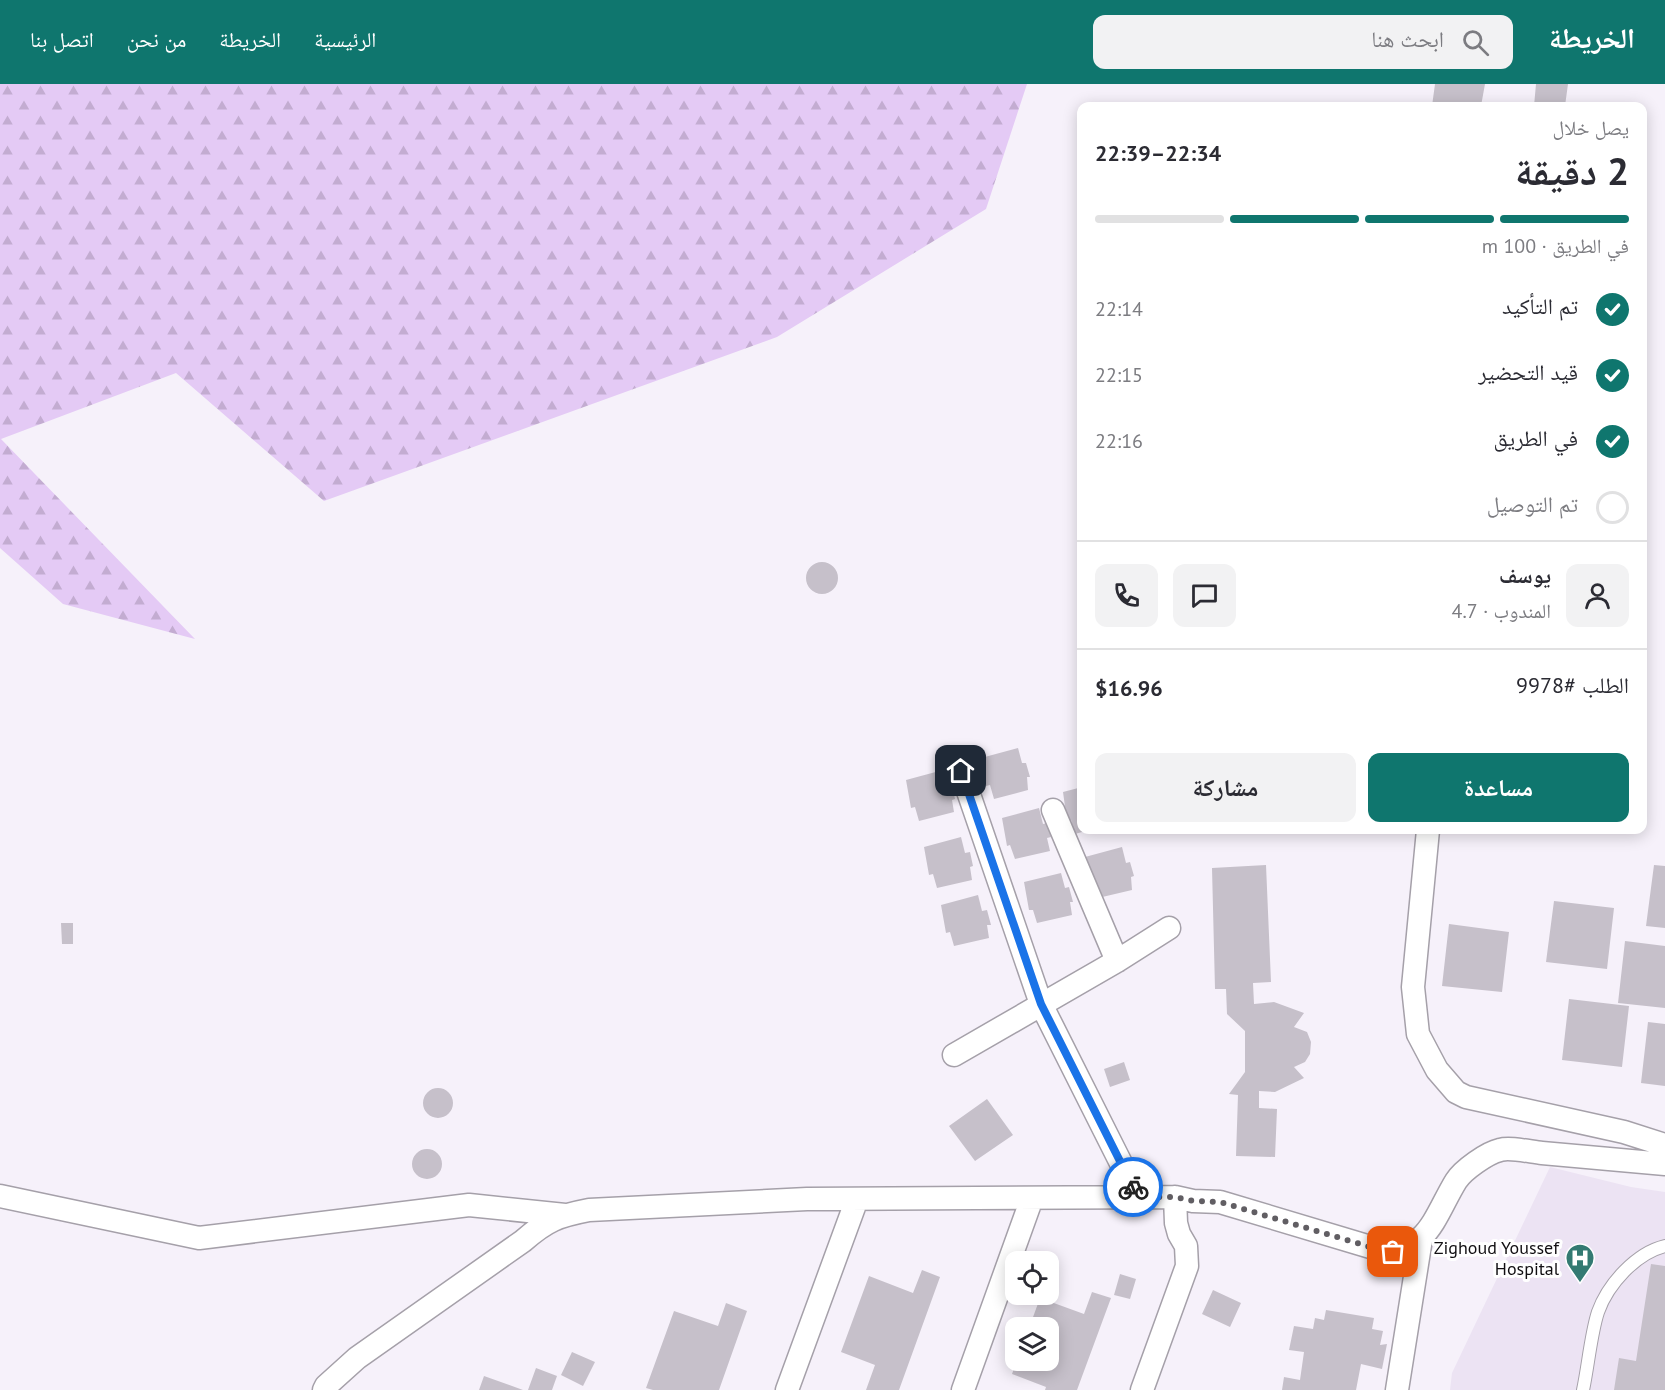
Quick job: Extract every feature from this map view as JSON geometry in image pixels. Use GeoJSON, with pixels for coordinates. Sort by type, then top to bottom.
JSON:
{"type":"FeatureCollection","features":[{"type":"Feature","properties":{"kind":"street"},"geometry":{"type":"LineString","coordinates":[[961,771],[1041,1004],[1138,1197]]}},
{"type":"Feature","properties":{"kind":"street"},"geometry":{"type":"LineString","coordinates":[[1053,810],[1117,961]]}},
{"type":"Feature","properties":{"kind":"street"},"geometry":{"type":"LineString","coordinates":[[1428,834],[1413,987],[1418,1034],[1437,1070],[1456,1092],[1466,1097],[1624,1132],[1665,1145]]}},
{"type":"Feature","properties":{"kind":"street"},"geometry":{"type":"LineString","coordinates":[[954,1055],[1117,961],[1169,928]]}},
{"type":"Feature","properties":{"kind":"street"},"geometry":{"type":"LineString","coordinates":[[324,1390],[357,1358],[523,1241],[542,1225],[566,1215],[589,1210],[807,1200],[1175,1197],[1193,1201],[1220,1202],[1393,1252],[1421,1239],[1457,1179],[1475,1163],[1501,1149],[1665,1164]]}},
{"type":"Feature","properties":{"kind":"street"},"geometry":{"type":"LineString","coordinates":[[0,1196],[199,1238],[469,1205],[566,1215]]}},
{"type":"Feature","properties":{"kind":"street"},"geometry":{"type":"LineString","coordinates":[[1142,1390],[1187,1266],[1186,1246],[1176,1223],[1175,1197]]}},
{"type":"Feature","properties":{"kind":"street"},"geometry":{"type":"LineString","coordinates":[[963,1390],[1032,1198]]}},
{"type":"Feature","properties":{"kind":"street"},"geometry":{"type":"LineString","coordinates":[[787,1390],[856,1199]]}},
{"type":"Feature","properties":{"kind":"street"},"geometry":{"type":"LineString","coordinates":[[1397,1390],[1421,1239]]}},
{"type":"Feature","properties":{"kind":"lane"},"geometry":{"type":"LineString","coordinates":[[1583,1390],[1598,1312],[1607,1296],[1616,1281],[1645,1254],[1665,1246]]}},
{"type":"Feature","properties":{"kind":"shaded area","name":"Zighoud Youssef Hospital"},"geometry":{"type":"Polygon","coordinates":[[[1550,1167],[1631,1187],[1665,1192],[1665,1390],[1450,1390],[1452,1373],[1550,1167]]]}},
{"type":"Feature","properties":{"kind":"green space"},"geometry":{"type":"Polygon","coordinates":[[[0,84],[1027,84],[986,209],[777,337],[324,501],[176,373],[1,439],[195,639],[63,604],[0,548],[0,84]]]}},
{"type":"Feature","properties":{"kind":"building"},"geometry":{"type":"Polygon","coordinates":[[[1435,84],[1485,84],[1482,102],[1433,102],[1435,84]]]}},
{"type":"Feature","properties":{"kind":"building"},"geometry":{"type":"Polygon","coordinates":[[[1536,84],[1568,84],[1566,102],[1534,102],[1536,84]]]}},
{"type":"Feature","properties":{"kind":"building"},"geometry":{"type":"Polygon","coordinates":[[[822,562],[833,567],[838,578],[833,589],[822,594],[811,589],[806,578],[811,567],[822,562]]]}},
{"type":"Feature","properties":{"kind":"building"},"geometry":{"type":"Polygon","coordinates":[[[1018,748],[1022,763],[1026,763],[1030,777],[1027,777],[1028,790],[994,799],[990,785],[986,786],[981,758],[1018,748]]]}},
{"type":"Feature","properties":{"kind":"building"},"geometry":{"type":"Polygon","coordinates":[[[943,770],[947,786],[952,785],[955,799],[952,800],[954,812],[919,821],[915,807],[911,808],[906,780],[943,770]]]}},
{"type":"Feature","properties":{"kind":"building"},"geometry":{"type":"Polygon","coordinates":[[[1077,788],[1077,833],[1075,834],[1071,820],[1067,821],[1063,792],[1077,788]]]}},
{"type":"Feature","properties":{"kind":"building"},"geometry":{"type":"Polygon","coordinates":[[[1039,808],[1043,824],[1047,823],[1051,837],[1047,838],[1050,851],[1015,859],[1010,845],[1007,846],[1002,818],[1039,808]]]}},
{"type":"Feature","properties":{"kind":"building"},"geometry":{"type":"Polygon","coordinates":[[[961,837],[965,853],[970,852],[973,866],[970,867],[972,880],[937,888],[933,874],[929,875],[924,847],[961,837]]]}},
{"type":"Feature","properties":{"kind":"building"},"geometry":{"type":"Polygon","coordinates":[[[1122,847],[1126,863],[1130,862],[1134,876],[1131,877],[1132,890],[1098,898],[1085,857],[1122,847]]]}},
{"type":"Feature","properties":{"kind":"building"},"geometry":{"type":"Polygon","coordinates":[[[1266,865],[1271,982],[1253,983],[1254,1004],[1274,1002],[1304,1013],[1294,1027],[1307,1032],[1311,1042],[1310,1054],[1305,1062],[1294,1067],[1304,1078],[1275,1092],[1259,1091],[1259,1108],[1277,1109],[1275,1157],[1236,1156],[1238,1095],[1229,1094],[1245,1072],[1245,1031],[1227,1014],[1226,989],[1215,989],[1212,868],[1266,865]]]}},
{"type":"Feature","properties":{"kind":"building"},"geometry":{"type":"Polygon","coordinates":[[[1654,865],[1665,866],[1665,928],[1646,926],[1654,865]]]}},
{"type":"Feature","properties":{"kind":"building"},"geometry":{"type":"Polygon","coordinates":[[[1061,873],[1065,888],[1069,887],[1073,902],[1070,902],[1072,915],[1037,923],[1033,910],[1029,910],[1024,882],[1061,873]]]}},
{"type":"Feature","properties":{"kind":"building"},"geometry":{"type":"Polygon","coordinates":[[[978,895],[982,911],[987,910],[991,925],[987,925],[989,938],[954,946],[950,932],[946,933],[941,905],[978,895]]]}},
{"type":"Feature","properties":{"kind":"building"},"geometry":{"type":"Polygon","coordinates":[[[1554,901],[1614,908],[1607,969],[1546,962],[1554,901]]]}},
{"type":"Feature","properties":{"kind":"building"},"geometry":{"type":"Polygon","coordinates":[[[61,923],[73,923],[73,944],[62,944],[61,923]]]}},
{"type":"Feature","properties":{"kind":"building"},"geometry":{"type":"Polygon","coordinates":[[[1449,924],[1509,932],[1502,992],[1442,986],[1449,924]]]}},
{"type":"Feature","properties":{"kind":"building"},"geometry":{"type":"Polygon","coordinates":[[[1625,941],[1665,946],[1665,1008],[1618,1003],[1625,941]]]}},
{"type":"Feature","properties":{"kind":"building"},"geometry":{"type":"Polygon","coordinates":[[[1569,999],[1629,1006],[1622,1067],[1562,1060],[1569,999]]]}},
{"type":"Feature","properties":{"kind":"building"},"geometry":{"type":"Polygon","coordinates":[[[1648,1022],[1665,1024],[1665,1086],[1641,1083],[1648,1022]]]}},
{"type":"Feature","properties":{"kind":"building"},"geometry":{"type":"Polygon","coordinates":[[[1124,1062],[1130,1080],[1110,1087],[1104,1069],[1124,1062]]]}},
{"type":"Feature","properties":{"kind":"building"},"geometry":{"type":"Polygon","coordinates":[[[438,1088],[449,1092],[453,1103],[449,1114],[438,1118],[427,1114],[423,1103],[427,1092],[438,1088]]]}},
{"type":"Feature","properties":{"kind":"building"},"geometry":{"type":"Polygon","coordinates":[[[987,1099],[1013,1135],[975,1161],[949,1126],[987,1099]]]}},
{"type":"Feature","properties":{"kind":"building"},"geometry":{"type":"Polygon","coordinates":[[[427,1149],[438,1153],[442,1164],[438,1175],[427,1179],[416,1175],[412,1164],[416,1153],[427,1149]]]}},
{"type":"Feature","properties":{"kind":"building"},"geometry":{"type":"Polygon","coordinates":[[[1651,1264],[1665,1266],[1665,1390],[1614,1390],[1619,1358],[1636,1361],[1651,1264]]]}},
{"type":"Feature","properties":{"kind":"building"},"geometry":{"type":"Polygon","coordinates":[[[922,1270],[940,1277],[899,1390],[866,1390],[875,1365],[841,1352],[869,1276],[913,1293],[922,1270]]]}},
{"type":"Feature","properties":{"kind":"building"},"geometry":{"type":"Polygon","coordinates":[[[1120,1274],[1136,1279],[1130,1299],[1114,1295],[1120,1274]]]}},
{"type":"Feature","properties":{"kind":"building"},"geometry":{"type":"Polygon","coordinates":[[[1213,1290],[1241,1303],[1230,1327],[1202,1314],[1213,1290]]]}},
{"type":"Feature","properties":{"kind":"building"},"geometry":{"type":"Polygon","coordinates":[[[1092,1292],[1111,1298],[1077,1390],[1045,1390],[1046,1387],[1012,1374],[1013,1371],[1059,1371],[1059,1317],[1033,1317],[1037,1305],[1059,1305],[1084,1314],[1092,1292]]]}},
{"type":"Feature","properties":{"kind":"building"},"geometry":{"type":"Polygon","coordinates":[[[726,1303],[747,1311],[719,1390],[653,1390],[646,1388],[674,1311],[718,1326],[726,1303]]]}},
{"type":"Feature","properties":{"kind":"building"},"geometry":{"type":"Polygon","coordinates":[[[1326,1310],[1374,1318],[1372,1329],[1383,1331],[1380,1345],[1387,1344],[1382,1369],[1361,1364],[1356,1390],[1282,1390],[1284,1377],[1300,1380],[1304,1352],[1289,1350],[1294,1326],[1313,1329],[1315,1318],[1324,1320],[1326,1310]]]}},
{"type":"Feature","properties":{"kind":"building"},"geometry":{"type":"Polygon","coordinates":[[[572,1352],[595,1362],[583,1386],[561,1375],[572,1352]]]}},
{"type":"Feature","properties":{"kind":"building"},"geometry":{"type":"Polygon","coordinates":[[[536,1368],[557,1376],[552,1390],[528,1390],[536,1368]]]}},
{"type":"Feature","properties":{"kind":"building"},"geometry":{"type":"Polygon","coordinates":[[[484,1376],[523,1390],[479,1390],[484,1376]]]}},
{"type":"Feature","properties":{"kind":"way so far"},"geometry":{"type":"LineString","coordinates":[[1133,1187],[1138,1197],[1175,1197],[1193,1201],[1220,1202],[1393,1252]]}},
{"type":"Feature","properties":{"kind":"place","name":"Zighoud Youssef Hospital"},"geometry":{"type":"Point","coordinates":[1580,1284]}},
{"type":"Feature","properties":{"kind":"route"},"geometry":{"type":"LineString","coordinates":[[961,771],[1041,1004],[1133,1187]]}}]}
